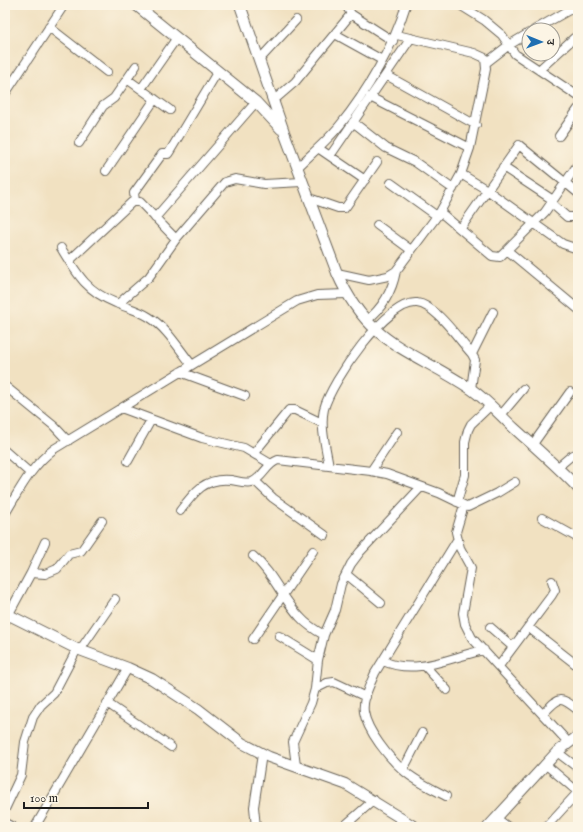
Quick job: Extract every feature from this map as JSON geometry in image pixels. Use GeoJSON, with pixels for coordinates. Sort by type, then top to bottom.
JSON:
{"type":"FeatureCollection","features":[{"type":"Feature","properties":{"kind":"street"},"geometry":{"type":"LineString","coordinates":[[5,94],[64,5]]}},
{"type":"Feature","properties":{"kind":"street"},"geometry":{"type":"LineString","coordinates":[[240,5],[302,182],[346,294],[374,330],[410,354],[471,389],[491,405],[558,467],[578,488]]}},
{"type":"Feature","properties":{"kind":"street"},"geometry":{"type":"LineString","coordinates":[[297,168],[340,125],[359,98],[395,38],[406,5]]}},
{"type":"Feature","properties":{"kind":"street"},"geometry":{"type":"LineString","coordinates":[[460,5],[484,20],[502,35],[515,54],[578,96]]}},
{"type":"Feature","properties":{"kind":"street"},"geometry":{"type":"LineString","coordinates":[[548,22],[578,5]]}},
{"type":"Feature","properties":{"kind":"street"},"geometry":{"type":"LineString","coordinates":[[138,6],[176,39],[256,102],[284,132]]}},
{"type":"Feature","properties":{"kind":"street"},"geometry":{"type":"LineString","coordinates":[[273,101],[295,82],[335,34],[349,8],[395,38],[411,38],[480,55],[485,58],[486,62],[476,125],[461,174],[439,214],[396,271],[391,290],[386,299],[374,315],[366,321]]}},
{"type":"Feature","properties":{"kind":"street"},"geometry":{"type":"LineString","coordinates":[[259,60],[296,20]]}},
{"type":"Feature","properties":{"kind":"street"},"geometry":{"type":"LineString","coordinates":[[49,27],[107,72]]}},
{"type":"Feature","properties":{"kind":"street"},"geometry":{"type":"LineString","coordinates":[[335,34],[382,60]]}},
{"type":"Feature","properties":{"kind":"street"},"geometry":{"type":"LineString","coordinates":[[330,156],[411,38]]}},
{"type":"Feature","properties":{"kind":"street"},"geometry":{"type":"LineString","coordinates":[[486,62],[521,38]]}},
{"type":"Feature","properties":{"kind":"street"},"geometry":{"type":"LineString","coordinates":[[539,70],[574,38]]}},
{"type":"Feature","properties":{"kind":"street"},"geometry":{"type":"LineString","coordinates":[[141,89],[176,39]]}},
{"type":"Feature","properties":{"kind":"street"},"geometry":{"type":"LineString","coordinates":[[79,143],[102,106],[114,98],[136,66]]}},
{"type":"Feature","properties":{"kind":"street"},"geometry":{"type":"LineString","coordinates":[[135,201],[134,194],[160,156],[162,154],[168,154],[218,71]]}},
{"type":"Feature","properties":{"kind":"street"},"geometry":{"type":"LineString","coordinates":[[386,75],[476,125]]}},
{"type":"Feature","properties":{"kind":"street"},"geometry":{"type":"LineString","coordinates":[[127,79],[170,110]]}},
{"type":"Feature","properties":{"kind":"street"},"geometry":{"type":"LineString","coordinates":[[370,97],[470,148]]}},
{"type":"Feature","properties":{"kind":"street"},"geometry":{"type":"LineString","coordinates":[[106,171],[155,100]]}},
{"type":"Feature","properties":{"kind":"street"},"geometry":{"type":"LineString","coordinates":[[155,218],[256,102]]}},
{"type":"Feature","properties":{"kind":"street"},"geometry":{"type":"LineString","coordinates":[[559,136],[578,109]]}},
{"type":"Feature","properties":{"kind":"street"},"geometry":{"type":"LineString","coordinates":[[353,122],[386,148],[415,162],[453,189]]}},
{"type":"Feature","properties":{"kind":"street"},"geometry":{"type":"LineString","coordinates":[[461,228],[519,145],[578,193]]}},
{"type":"Feature","properties":{"kind":"street"},"geometry":{"type":"LineString","coordinates":[[318,148],[365,180]]}},
{"type":"Feature","properties":{"kind":"street"},"geometry":{"type":"LineString","coordinates":[[309,198],[338,208],[345,208],[378,162]]}},
{"type":"Feature","properties":{"kind":"street"},"geometry":{"type":"LineString","coordinates":[[391,183],[461,228],[492,256],[500,257],[536,223],[578,164]]}},
{"type":"Feature","properties":{"kind":"street"},"geometry":{"type":"LineString","coordinates":[[503,167],[552,201],[567,217],[578,217]]}},
{"type":"Feature","properties":{"kind":"street"},"geometry":{"type":"LineString","coordinates":[[461,174],[536,223],[563,244],[578,249]]}},
{"type":"Feature","properties":{"kind":"street"},"geometry":{"type":"LineString","coordinates":[[118,304],[149,277],[176,239],[225,182],[235,179],[264,184],[302,182]]}},
{"type":"Feature","properties":{"kind":"street"},"geometry":{"type":"LineString","coordinates":[[69,261],[132,202],[135,201],[140,202],[176,239]]}},
{"type":"Feature","properties":{"kind":"street"},"geometry":{"type":"LineString","coordinates":[[377,225],[412,250]]}},
{"type":"Feature","properties":{"kind":"street"},"geometry":{"type":"LineString","coordinates":[[61,248],[79,277],[90,289],[101,297],[136,309],[161,326],[192,365]]}},
{"type":"Feature","properties":{"kind":"street"},"geometry":{"type":"LineString","coordinates":[[508,251],[578,310]]}},
{"type":"Feature","properties":{"kind":"street"},"geometry":{"type":"LineString","coordinates":[[337,273],[369,280],[380,279],[396,271]]}},
{"type":"Feature","properties":{"kind":"street"},"geometry":{"type":"LineString","coordinates":[[5,514],[30,472],[45,455],[297,301],[318,295],[346,294]]}},
{"type":"Feature","properties":{"kind":"street"},"geometry":{"type":"LineString","coordinates":[[328,466],[322,423],[324,408],[332,390],[348,363],[374,330],[401,306],[417,303],[432,310],[472,354],[475,360],[471,389]]}},
{"type":"Feature","properties":{"kind":"street"},"geometry":{"type":"LineString","coordinates":[[472,354],[493,312]]}},
{"type":"Feature","properties":{"kind":"street"},"geometry":{"type":"LineString","coordinates":[[180,372],[245,396]]}},
{"type":"Feature","properties":{"kind":"street"},"geometry":{"type":"LineString","coordinates":[[5,386],[54,426],[68,441]]}},
{"type":"Feature","properties":{"kind":"street"},"geometry":{"type":"LineString","coordinates":[[501,415],[523,389]]}},
{"type":"Feature","properties":{"kind":"street"},"geometry":{"type":"LineString","coordinates":[[533,444],[570,392]]}},
{"type":"Feature","properties":{"kind":"street"},"geometry":{"type":"LineString","coordinates":[[491,405],[471,424],[465,442],[465,474],[456,532],[457,540],[471,568],[471,576],[464,602],[465,624],[472,638],[568,742]]}},
{"type":"Feature","properties":{"kind":"street"},"geometry":{"type":"LineString","coordinates":[[121,408],[202,438],[244,448],[271,464]]}},
{"type":"Feature","properties":{"kind":"street"},"geometry":{"type":"LineString","coordinates":[[254,453],[289,410],[294,410],[322,423]]}},
{"type":"Feature","properties":{"kind":"street"},"geometry":{"type":"LineString","coordinates":[[128,461],[151,420]]}},
{"type":"Feature","properties":{"kind":"street"},"geometry":{"type":"LineString","coordinates":[[371,471],[397,432]]}},
{"type":"Feature","properties":{"kind":"street"},"geometry":{"type":"LineString","coordinates":[[5,451],[30,472]]}},
{"type":"Feature","properties":{"kind":"street"},"geometry":{"type":"LineString","coordinates":[[558,467],[571,456],[578,453]]}},
{"type":"Feature","properties":{"kind":"street"},"geometry":{"type":"LineString","coordinates":[[180,511],[191,495],[213,480],[222,479],[250,483],[255,481],[271,464],[278,460],[386,474],[460,503],[472,506],[515,482]]}},
{"type":"Feature","properties":{"kind":"street"},"geometry":{"type":"LineString","coordinates":[[255,481],[273,498],[325,535]]}},
{"type":"Feature","properties":{"kind":"street"},"geometry":{"type":"LineString","coordinates":[[296,766],[293,742],[312,703],[318,660],[324,635],[350,564],[370,540],[421,487]]}},
{"type":"Feature","properties":{"kind":"street"},"geometry":{"type":"LineString","coordinates":[[542,518],[578,538]]}},
{"type":"Feature","properties":{"kind":"street"},"geometry":{"type":"LineString","coordinates":[[31,573],[46,574],[57,569],[69,554],[81,551],[102,521]]}},
{"type":"Feature","properties":{"kind":"street"},"geometry":{"type":"LineString","coordinates":[[446,796],[418,781],[403,770],[374,737],[366,721],[364,710],[366,698],[375,673],[457,540]]}},
{"type":"Feature","properties":{"kind":"street"},"geometry":{"type":"LineString","coordinates":[[45,542],[31,573],[6,616],[78,650],[128,668],[171,690],[242,743],[262,754],[345,784],[374,800],[414,827]]}},
{"type":"Feature","properties":{"kind":"street"},"geometry":{"type":"LineString","coordinates":[[253,638],[313,551]]}},
{"type":"Feature","properties":{"kind":"street"},"geometry":{"type":"LineString","coordinates":[[253,556],[269,572],[282,594],[304,621],[324,635]]}},
{"type":"Feature","properties":{"kind":"street"},"geometry":{"type":"LineString","coordinates":[[346,574],[381,603]]}},
{"type":"Feature","properties":{"kind":"street"},"geometry":{"type":"LineString","coordinates":[[499,666],[552,595],[555,590],[552,581]]}},
{"type":"Feature","properties":{"kind":"street"},"geometry":{"type":"LineString","coordinates":[[5,809],[21,775],[25,742],[32,717],[41,705],[54,693],[78,650],[115,599]]}},
{"type":"Feature","properties":{"kind":"street"},"geometry":{"type":"LineString","coordinates":[[490,627],[513,647]]}},
{"type":"Feature","properties":{"kind":"street"},"geometry":{"type":"LineString","coordinates":[[528,627],[578,666]]}},
{"type":"Feature","properties":{"kind":"street"},"geometry":{"type":"LineString","coordinates":[[279,636],[318,660]]}},
{"type":"Feature","properties":{"kind":"street"},"geometry":{"type":"LineString","coordinates":[[383,661],[403,668],[425,666],[484,650]]}},
{"type":"Feature","properties":{"kind":"street"},"geometry":{"type":"LineString","coordinates":[[425,666],[448,690]]}},
{"type":"Feature","properties":{"kind":"street"},"geometry":{"type":"LineString","coordinates":[[35,827],[128,668]]}},
{"type":"Feature","properties":{"kind":"street"},"geometry":{"type":"LineString","coordinates":[[315,689],[327,683],[334,682],[366,698]]}},
{"type":"Feature","properties":{"kind":"street"},"geometry":{"type":"LineString","coordinates":[[543,714],[555,700],[560,699],[565,700],[578,710]]}},
{"type":"Feature","properties":{"kind":"street"},"geometry":{"type":"LineString","coordinates":[[107,703],[171,747]]}},
{"type":"Feature","properties":{"kind":"street"},"geometry":{"type":"LineString","coordinates":[[403,770],[422,733]]}},
{"type":"Feature","properties":{"kind":"street"},"geometry":{"type":"LineString","coordinates":[[488,827],[545,764],[568,742],[578,736]]}},
{"type":"Feature","properties":{"kind":"street"},"geometry":{"type":"LineString","coordinates":[[557,752],[578,768]]}},
{"type":"Feature","properties":{"kind":"street"},"geometry":{"type":"LineString","coordinates":[[256,827],[254,807],[262,754]]}},
{"type":"Feature","properties":{"kind":"street"},"geometry":{"type":"LineString","coordinates":[[545,764],[578,792],[546,827]]}},
{"type":"Feature","properties":{"kind":"street"},"geometry":{"type":"LineString","coordinates":[[343,827],[374,800]]}},
{"type":"Feature","properties":{"kind":"street"},"geometry":{"type":"LineString","coordinates":[[496,818],[508,827]]}},
{"type":"Feature","properties":{"kind":"street"},"geometry":{"type":"LineString","coordinates":[[5,823],[13,827]]}}]}
